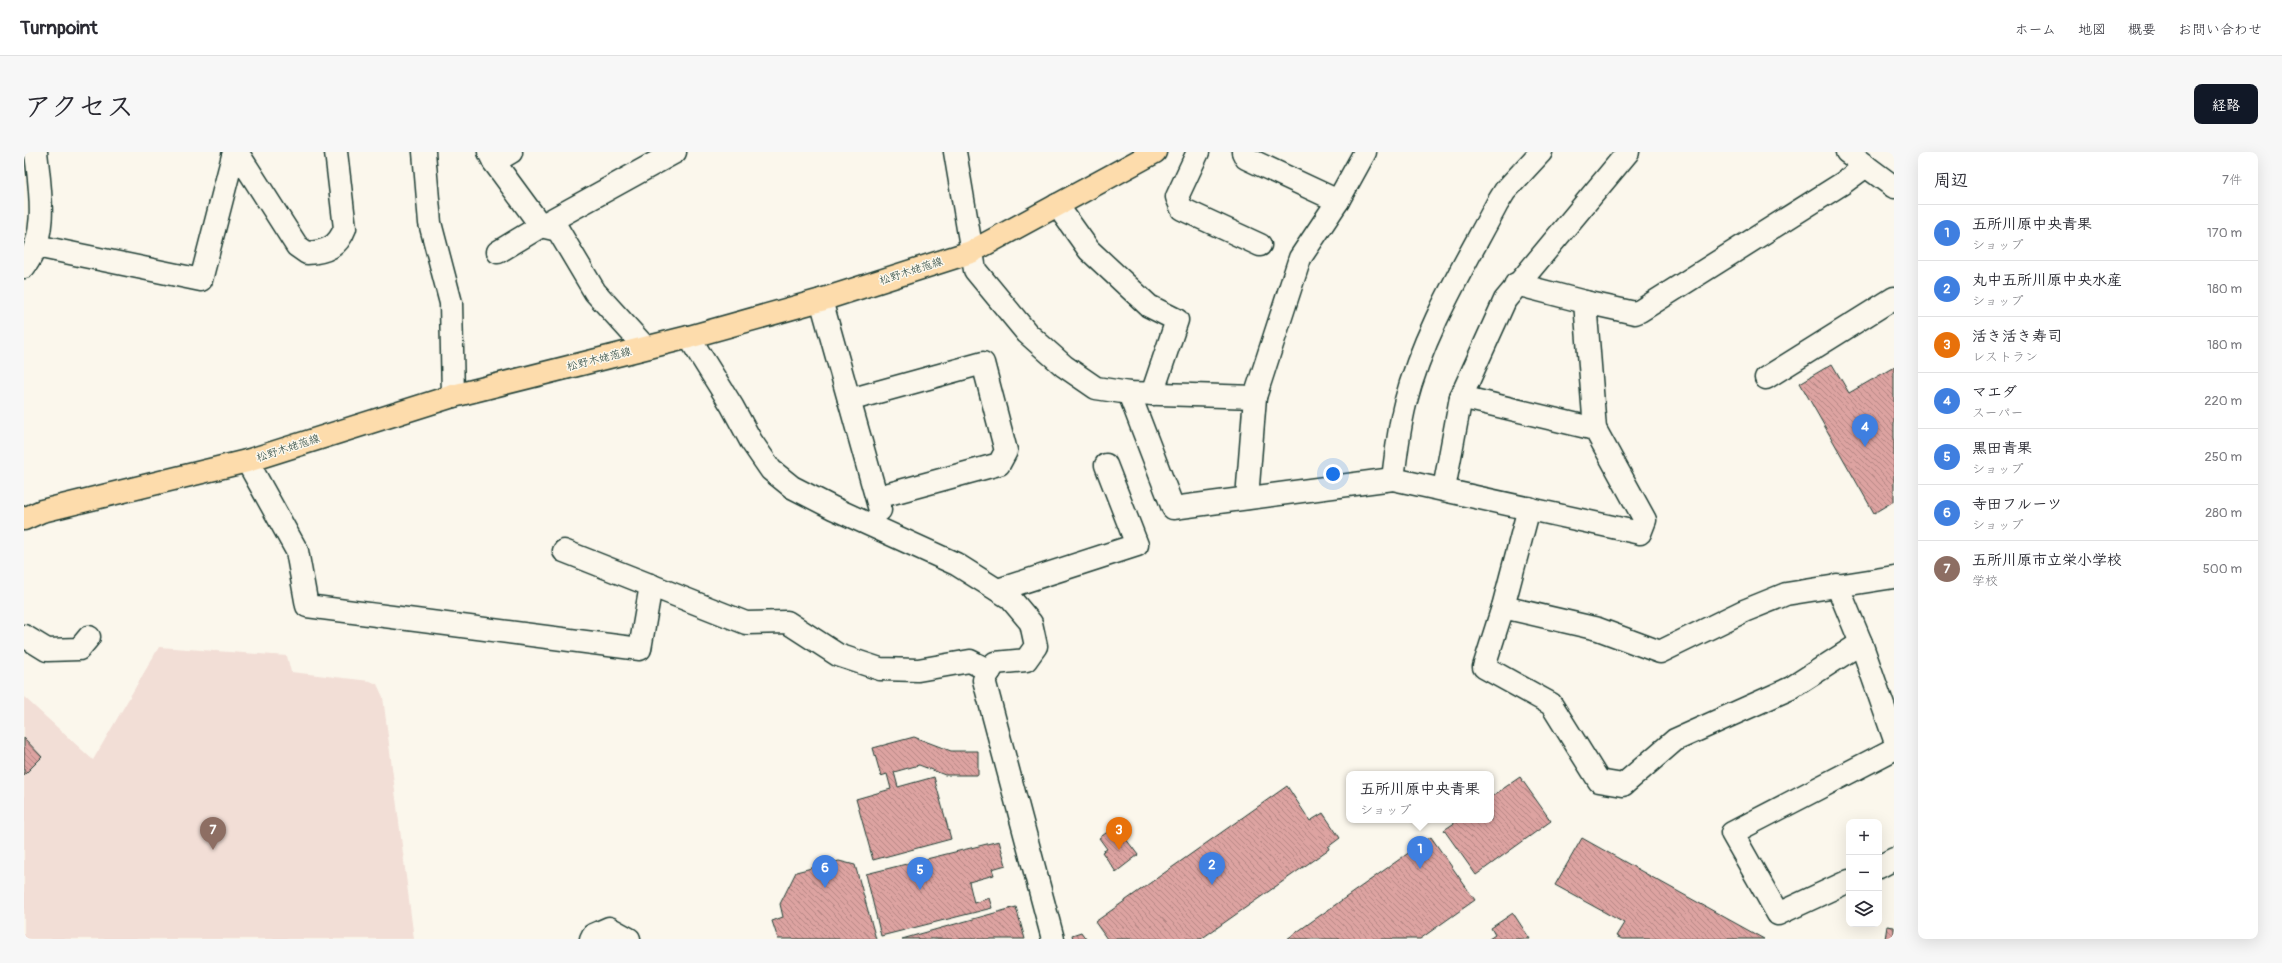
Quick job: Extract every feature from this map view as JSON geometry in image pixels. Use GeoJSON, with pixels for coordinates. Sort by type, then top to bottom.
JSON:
{"type":"FeatureCollection","features":[{"type":"Feature","properties":{"kind":"main road","name":"松野木姥萢線"},"geometry":{"type":"LineString","coordinates":[[24,519],[42,511],[247,461],[452,396],[689,337],[821,300],[971,252],[1150,153]]}},
{"type":"Feature","properties":{"kind":"street"},"geometry":{"type":"LineString","coordinates":[[24,267],[33,256],[41,227],[36,152]]}},
{"type":"Feature","properties":{"kind":"street"},"geometry":{"type":"LineString","coordinates":[[36,246],[201,280],[234,152]]}},
{"type":"Feature","properties":{"kind":"street"},"geometry":{"type":"LineString","coordinates":[[238,152],[297,246],[307,253],[331,248],[341,238],[345,228],[336,152]]}},
{"type":"Feature","properties":{"kind":"street"},"geometry":{"type":"LineString","coordinates":[[424,152],[430,223],[451,303],[452,396]]}},
{"type":"Feature","properties":{"kind":"street"},"geometry":{"type":"LineString","coordinates":[[498,252],[541,226],[675,152]]}},
{"type":"Feature","properties":{"kind":"street"},"geometry":{"type":"LineString","coordinates":[[955,152],[975,270],[1027,333],[1064,366],[1096,388],[1129,393],[1255,397]]}},
{"type":"Feature","properties":{"kind":"street"},"geometry":{"type":"LineString","coordinates":[[1198,152],[1177,197],[1182,209],[1260,245]]}},
{"type":"Feature","properties":{"kind":"street"},"geometry":{"type":"LineString","coordinates":[[1243,152],[1246,158],[1338,201]]}},
{"type":"Feature","properties":{"kind":"street"},"geometry":{"type":"LineString","coordinates":[[1247,498],[1255,397],[1300,258],[1338,201],[1365,152]]}},
{"type":"Feature","properties":{"kind":"street"},"geometry":{"type":"LineString","coordinates":[[1393,479],[1405,404],[1415,371],[1435,324],[1497,204],[1506,191],[1541,152]]}},
{"type":"Feature","properties":{"kind":"street"},"geometry":{"type":"LineString","coordinates":[[1444,489],[1461,397],[1505,300],[1516,284],[1628,152]]}},
{"type":"Feature","properties":{"kind":"street"},"geometry":{"type":"LineString","coordinates":[[1847,152],[1894,187]]}},
{"type":"Feature","properties":{"kind":"street"},"geometry":{"type":"LineString","coordinates":[[498,155],[541,226],[558,230],[595,292],[645,347]]}},
{"type":"Feature","properties":{"kind":"street"},"geometry":{"type":"LineString","coordinates":[[1516,284],[1585,302],[1635,313],[1640,312],[1843,183],[1866,166]]}},
{"type":"Feature","properties":{"kind":"street"},"geometry":{"type":"LineString","coordinates":[[1057,205],[1089,250],[1149,306],[1177,320],[1152,394]]}},
{"type":"Feature","properties":{"kind":"street"},"geometry":{"type":"LineString","coordinates":[[1766,378],[1894,298]]}},
{"type":"Feature","properties":{"kind":"street"},"geometry":{"type":"LineString","coordinates":[[821,300],[878,497],[885,532]]}},
{"type":"Feature","properties":{"kind":"street"},"geometry":{"type":"LineString","coordinates":[[1129,393],[1173,508],[1393,479],[1640,533],[1644,520],[1595,429],[1585,302]]}},
{"type":"Feature","properties":{"kind":"street"},"geometry":{"type":"LineString","coordinates":[[689,337],[732,406],[751,441],[771,470],[792,487],[885,532],[956,564],[1010,598],[1031,623],[1036,646],[1026,660],[995,663],[984,680],[1053,939]]}},
{"type":"Feature","properties":{"kind":"street"},"geometry":{"type":"LineString","coordinates":[[849,400],[983,363],[1006,451],[999,464],[878,497]]}},
{"type":"Feature","properties":{"kind":"street"},"geometry":{"type":"LineString","coordinates":[[1461,397],[1595,429]]}},
{"type":"Feature","properties":{"kind":"street"},"geometry":{"type":"LineString","coordinates":[[247,461],[297,551],[307,606],[640,649],[651,585]]}},
{"type":"Feature","properties":{"kind":"street"},"geometry":{"type":"LineString","coordinates":[[998,590],[1137,545],[1106,466]]}},
{"type":"Feature","properties":{"kind":"street"},"geometry":{"type":"LineString","coordinates":[[1529,508],[1503,607],[1484,667],[1551,704],[1599,781],[1623,786],[1675,740],[1791,688],[1861,643]]}},
{"type":"Feature","properties":{"kind":"street"},"geometry":{"type":"LineString","coordinates":[[564,551],[746,623],[787,622],[838,655],[880,669],[918,670],[970,661],[990,671]]}},
{"type":"Feature","properties":{"kind":"street"},"geometry":{"type":"LineString","coordinates":[[1503,607],[1598,629],[1660,652],[1744,611],[1786,594],[1894,577]]}},
{"type":"Feature","properties":{"kind":"street"},"geometry":{"type":"LineString","coordinates":[[1837,585],[1861,643],[1894,737]]}},
{"type":"Feature","properties":{"kind":"street"},"geometry":{"type":"LineString","coordinates":[[24,636],[47,650],[79,649],[89,637]]}},
{"type":"Feature","properties":{"kind":"street"},"geometry":{"type":"LineString","coordinates":[[1846,882],[1778,914],[1732,833],[1894,749]]}},
{"type":"Feature","properties":{"kind":"street"},"geometry":{"type":"LineString","coordinates":[[1882,865],[1894,859]]}},
{"type":"Feature","properties":{"kind":"street"},"geometry":{"type":"LineString","coordinates":[[591,939],[593,935],[609,928],[629,939]]}},
{"type":"Feature","properties":{"kind":"shaded area"},"geometry":{"type":"Polygon","coordinates":[[[159,647],[287,656],[291,672],[370,681],[377,684],[383,697],[414,939],[24,939],[24,697],[93,760],[159,647]]]}},
{"type":"Feature","properties":{"kind":"building"},"geometry":{"type":"Polygon","coordinates":[[[1832,364],[1849,393],[1894,367],[1894,501],[1874,513],[1800,383],[1832,364]]]}},
{"type":"Feature","properties":{"kind":"building"},"geometry":{"type":"Polygon","coordinates":[[[914,737],[951,751],[978,751],[978,775],[945,775],[919,765],[894,772],[898,787],[934,777],[951,839],[873,860],[856,799],[891,789],[887,774],[881,776],[873,748],[914,737]]]}},
{"type":"Feature","properties":{"kind":"building"},"geometry":{"type":"Polygon","coordinates":[[[24,738],[42,757],[24,775],[24,738]]]}},
{"type":"Feature","properties":{"kind":"building"},"geometry":{"type":"Polygon","coordinates":[[[1520,777],[1551,821],[1476,875],[1444,830],[1454,823],[1494,823],[1494,795],[1520,777]]]}},
{"type":"Feature","properties":{"kind":"building"},"geometry":{"type":"Polygon","coordinates":[[[1287,786],[1310,821],[1323,813],[1340,838],[1328,847],[1329,849],[1201,939],[1107,939],[1095,922],[1287,786]]]}},
{"type":"Feature","properties":{"kind":"building"},"geometry":{"type":"Polygon","coordinates":[[[1116,826],[1138,855],[1116,872],[1102,852],[1107,849],[1099,838],[1116,826]]]}},
{"type":"Feature","properties":{"kind":"building"},"geometry":{"type":"Polygon","coordinates":[[[1431,837],[1475,900],[1420,939],[1287,939],[1431,837]]]}},
{"type":"Feature","properties":{"kind":"building"},"geometry":{"type":"Polygon","coordinates":[[[1582,838],[1764,939],[1622,939],[1616,936],[1624,923],[1555,885],[1582,838]]]}},
{"type":"Feature","properties":{"kind":"building"},"geometry":{"type":"Polygon","coordinates":[[[999,841],[1006,865],[992,869],[994,875],[969,882],[974,903],[989,898],[992,908],[881,936],[866,874],[999,841]]]}},
{"type":"Feature","properties":{"kind":"building"},"geometry":{"type":"Polygon","coordinates":[[[839,861],[855,865],[876,939],[778,939],[772,921],[783,917],[780,904],[796,872],[839,861]]]}},
{"type":"Feature","properties":{"kind":"building"},"geometry":{"type":"Polygon","coordinates":[[[1016,907],[1025,939],[902,939],[1016,907]]]}},
{"type":"Feature","properties":{"kind":"building"},"geometry":{"type":"Polygon","coordinates":[[[1513,913],[1530,939],[1489,939],[1495,935],[1491,928],[1513,913]]]}},
{"type":"Feature","properties":{"kind":"building"},"geometry":{"type":"Polygon","coordinates":[[[1887,926],[1894,927],[1894,939],[1885,939],[1887,926]]]}},
{"type":"Feature","properties":{"kind":"building"},"geometry":{"type":"Polygon","coordinates":[[[1081,932],[1086,939],[1073,939],[1072,935],[1081,932]]]}},
{"type":"Feature","properties":{"kind":"place","name":"マエダ"},"geometry":{"type":"Point","coordinates":[1865,447]}},
{"type":"Feature","properties":{"kind":"place","name":"五所川原市立栄小学校"},"geometry":{"type":"Point","coordinates":[213,850]}},
{"type":"Feature","properties":{"kind":"place","name":"活き活き寿司"},"geometry":{"type":"Point","coordinates":[1119,850]}},
{"type":"Feature","properties":{"kind":"place","name":"五所川原中央青果"},"geometry":{"type":"Point","coordinates":[1420,869]}},
{"type":"Feature","properties":{"kind":"place","name":"丸中五所川原中央水産"},"geometry":{"type":"Point","coordinates":[1212,885]}},
{"type":"Feature","properties":{"kind":"place","name":"寺田フルーツ"},"geometry":{"type":"Point","coordinates":[825,888]}},
{"type":"Feature","properties":{"kind":"place","name":"黒田青果"},"geometry":{"type":"Point","coordinates":[920,890]}}]}
